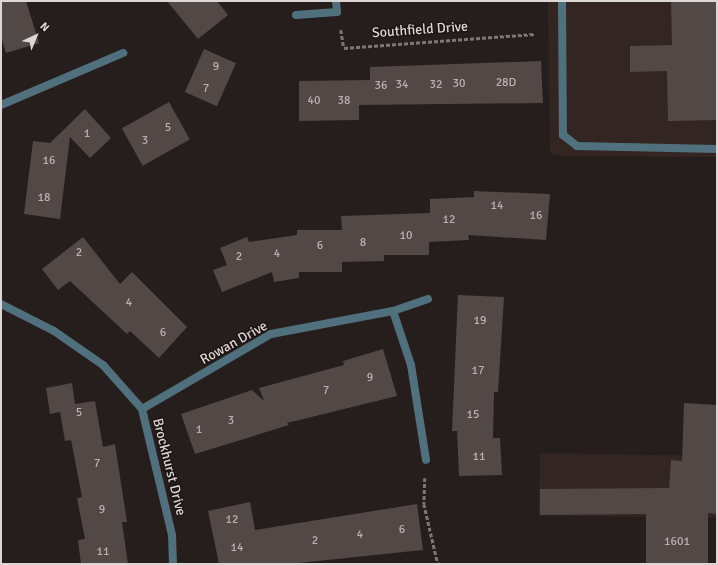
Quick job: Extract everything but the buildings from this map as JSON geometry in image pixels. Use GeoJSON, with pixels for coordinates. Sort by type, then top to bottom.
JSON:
{"type":"FeatureCollection","features":[{"type":"Feature","properties":{"kind":"street"},"geometry":{"type":"LineString","coordinates":[[296,15],[337,12],[336,1]]}},
{"type":"Feature","properties":{"kind":"street"},"geometry":{"type":"LineString","coordinates":[[562,1],[563,135],[577,146],[717,149]]}},
{"type":"Feature","properties":{"kind":"street"},"geometry":{"type":"LineString","coordinates":[[1,105],[123,53]]}},
{"type":"Feature","properties":{"kind":"street","name":"Rowan Drive"},"geometry":{"type":"LineString","coordinates":[[142,410],[271,334],[393,312],[428,299]]}},
{"type":"Feature","properties":{"kind":"street","name":"Brockhurst Drive"},"geometry":{"type":"LineString","coordinates":[[1,304],[54,331],[103,365],[142,410],[172,535],[173,564]]}},
{"type":"Feature","properties":{"kind":"street"},"geometry":{"type":"LineString","coordinates":[[393,312],[411,365],[426,460]]}},
{"type":"Feature","properties":{"kind":"path","name":"Southfield Drive"},"geometry":{"type":"LineString","coordinates":[[337,12],[344,48],[534,34]]}},
{"type":"Feature","properties":{"kind":"path"},"geometry":{"type":"LineString","coordinates":[[426,460],[424,504],[438,564]]}},
{"type":"Feature","properties":{"kind":"shaded area"},"geometry":{"type":"Polygon","coordinates":[[[548,1],[717,1],[717,157],[561,156],[550,153],[548,1]]]}},
{"type":"Feature","properties":{"kind":"shaded area"},"geometry":{"type":"Polygon","coordinates":[[[540,453],[717,456],[716,518],[539,515],[540,453]]]}}]}
